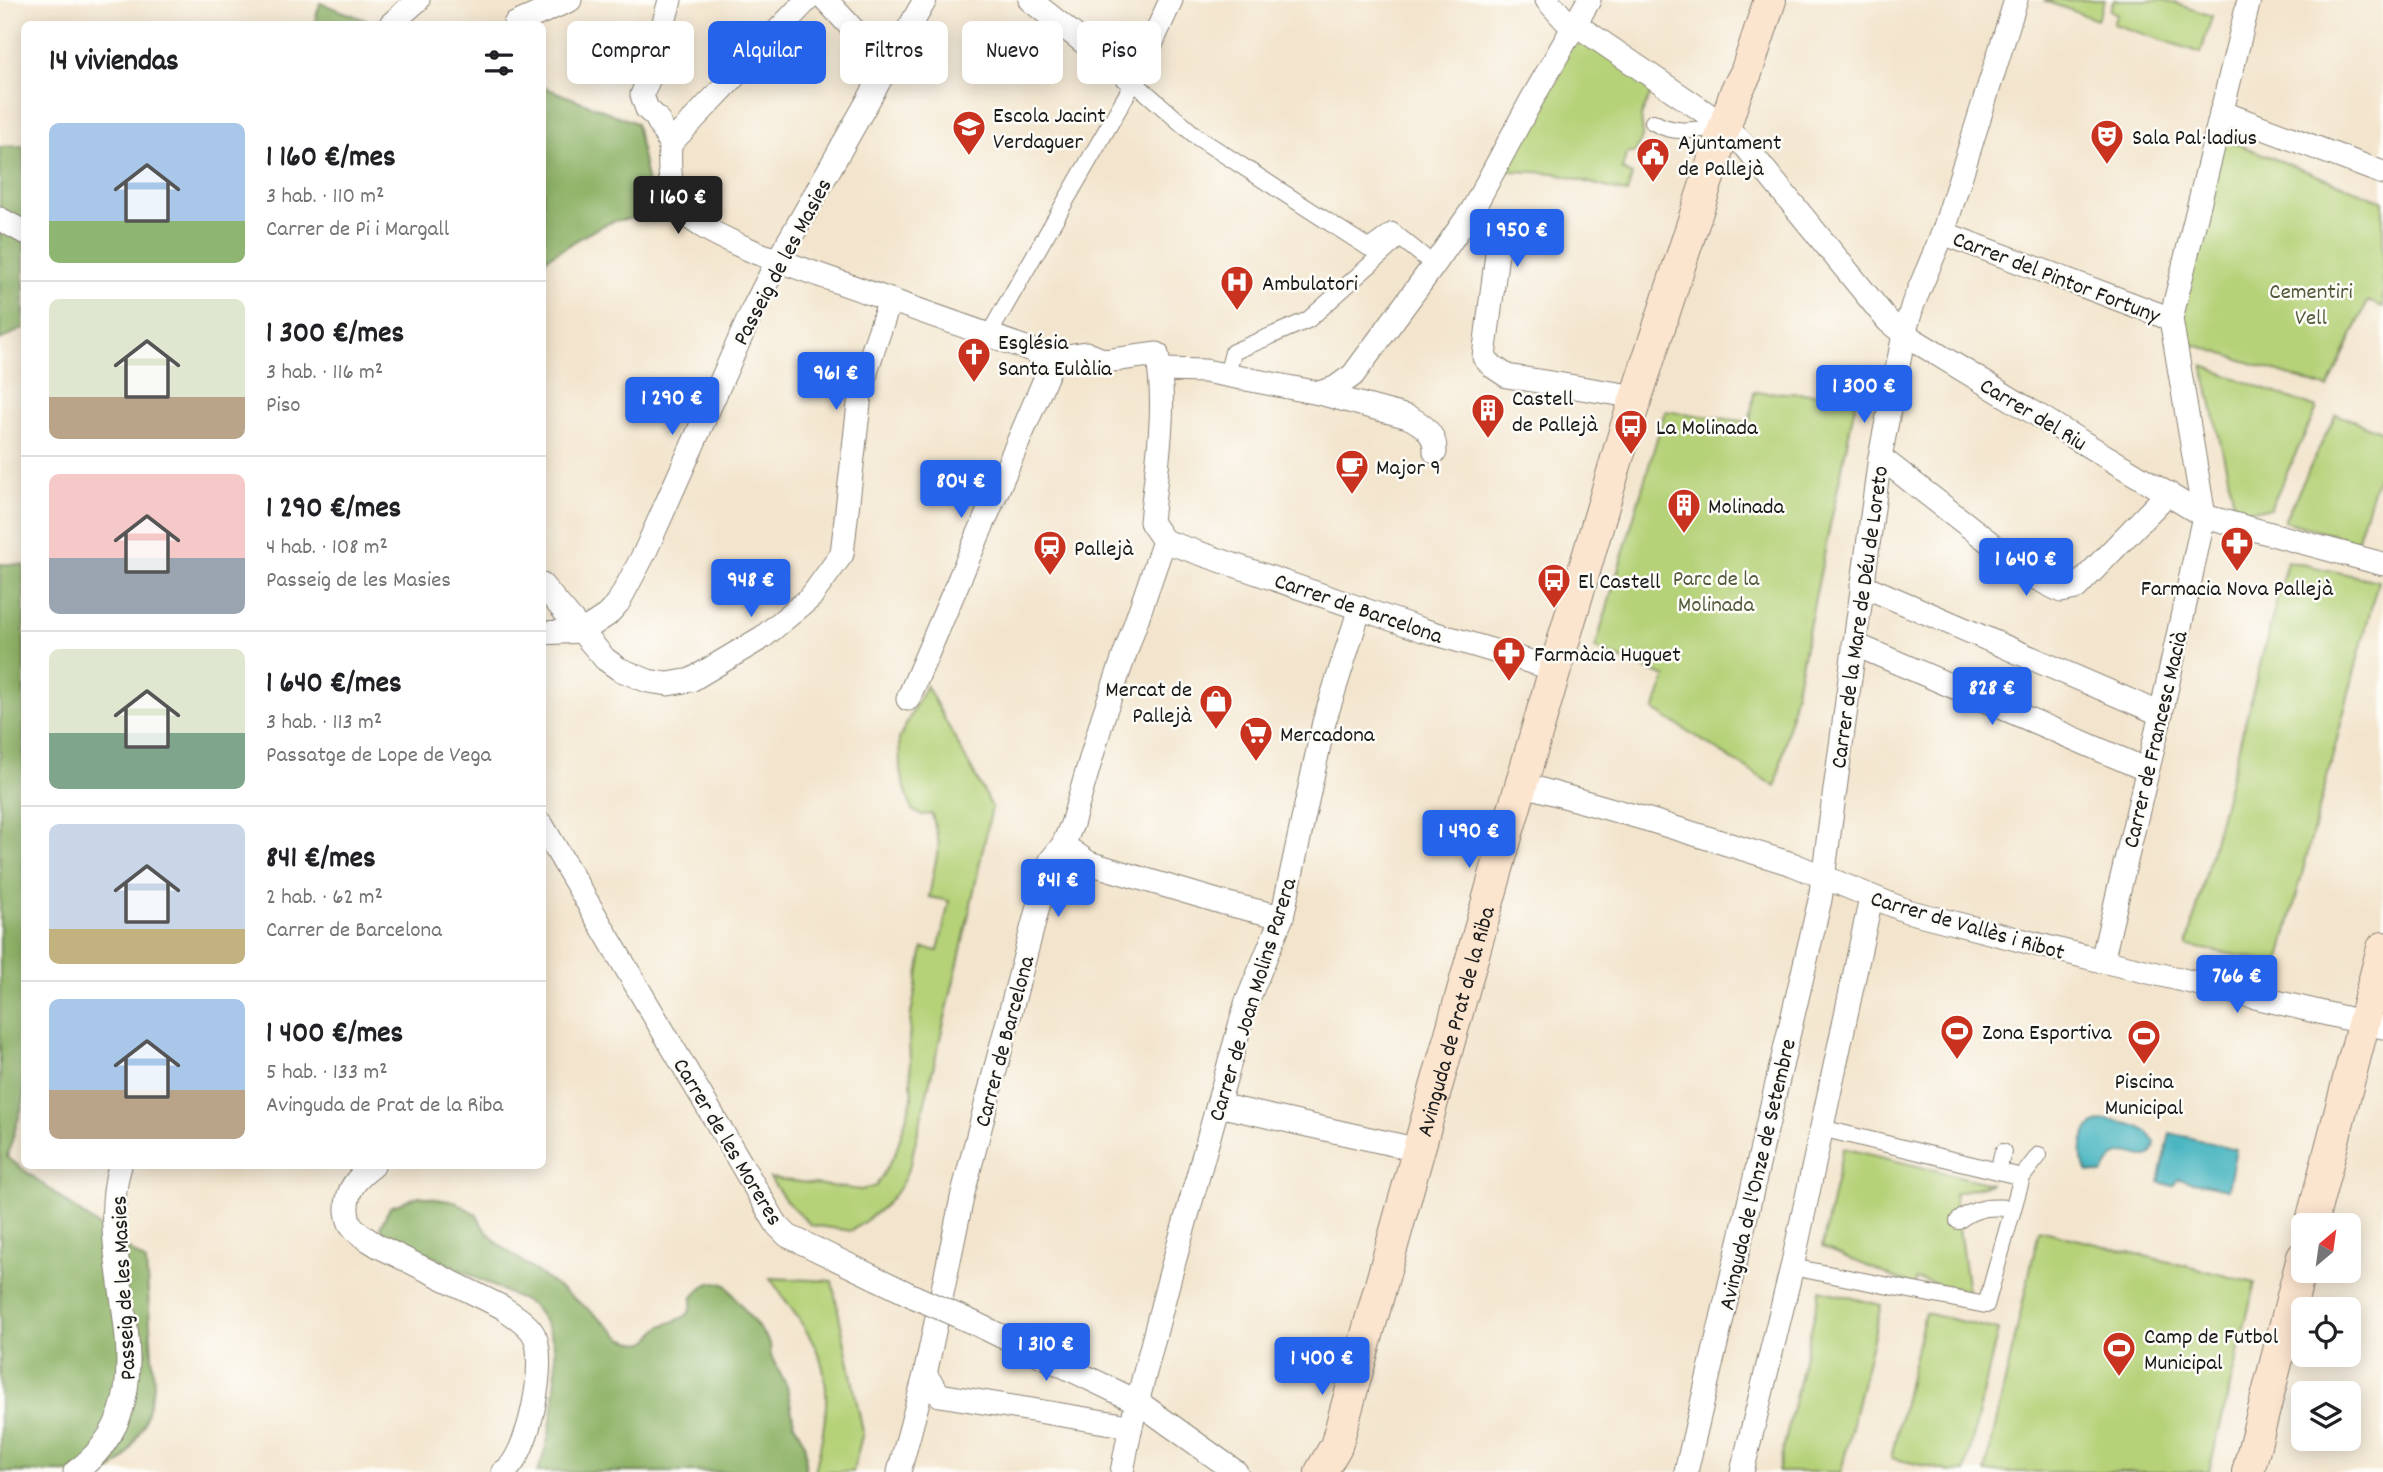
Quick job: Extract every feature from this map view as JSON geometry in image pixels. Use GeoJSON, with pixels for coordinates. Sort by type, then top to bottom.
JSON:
{"type":"FeatureCollection","features":[{"type":"Feature","properties":{"kind":"main road","name":"Avinguda de Prat de la Riba"},"geometry":{"type":"LineString","coordinates":[[1331,1463],[1555,669],[1637,397],[1725,127],[1770,0]]}},
{"type":"Feature","properties":{"kind":"main road"},"geometry":{"type":"LineString","coordinates":[[2315,1213],[2373,1025],[2383,948]]}},
{"type":"Feature","properties":{"kind":"main road"},"geometry":{"type":"LineString","coordinates":[[2248,1472],[2296,1283]]}},
{"type":"Feature","properties":{"kind":"street"},"geometry":{"type":"LineString","coordinates":[[394,21],[418,0]]}},
{"type":"Feature","properties":{"kind":"street"},"geometry":{"type":"LineString","coordinates":[[521,21],[570,0]]}},
{"type":"Feature","properties":{"kind":"street"},"geometry":{"type":"LineString","coordinates":[[670,0],[642,95],[647,110],[656,117],[670,144],[669,172],[675,202],[688,216],[718,235],[778,260],[1054,358],[1086,353],[1105,361],[1157,354],[1161,370],[1160,417],[1151,522],[1164,541]]}},
{"type":"Feature","properties":{"kind":"street"},"geometry":{"type":"LineString","coordinates":[[670,144],[807,0]]}},
{"type":"Feature","properties":{"kind":"street"},"geometry":{"type":"LineString","coordinates":[[826,0],[845,21]]}},
{"type":"Feature","properties":{"kind":"street","name":"Passeig de les Masies"},"geometry":{"type":"LineString","coordinates":[[913,21],[925,0]]}},
{"type":"Feature","properties":{"kind":"street"},"geometry":{"type":"LineString","coordinates":[[1030,0],[1077,37]]}},
{"type":"Feature","properties":{"kind":"street"},"geometry":{"type":"LineString","coordinates":[[1161,22],[1171,0]]}},
{"type":"Feature","properties":{"kind":"street","name":"Carrer del Riu"},"geometry":{"type":"LineString","coordinates":[[1547,0],[1565,20],[1575,24],[1725,127],[1746,147],[1888,321],[1904,334],[2204,516],[2383,564]]}},
{"type":"Feature","properties":{"kind":"street"},"geometry":{"type":"LineString","coordinates":[[1320,393],[1335,388],[1353,375],[1434,265],[1472,209],[1589,0]]}},
{"type":"Feature","properties":{"kind":"street","name":"Carrer de la Mare de Déu de Loreto"},"geometry":{"type":"LineString","coordinates":[[1824,876],[1880,457],[1904,334],[1913,304],[1943,233],[2016,0]]}},
{"type":"Feature","properties":{"kind":"street"},"geometry":{"type":"LineString","coordinates":[[2204,516],[2171,319],[2249,0]]}},
{"type":"Feature","properties":{"kind":"street","name":"Passeig de les Masies"},"geometry":{"type":"LineString","coordinates":[[583,631],[607,615],[626,588],[645,552],[754,307],[878,84]]}},
{"type":"Feature","properties":{"kind":"street"},"geometry":{"type":"LineString","coordinates":[[988,336],[1133,84]]}},
{"type":"Feature","properties":{"kind":"street"},"geometry":{"type":"LineString","coordinates":[[1136,84],[1197,137],[1369,248],[1392,231],[1434,265]]}},
{"type":"Feature","properties":{"kind":"street"},"geometry":{"type":"LineString","coordinates":[[2221,112],[2383,173]]}},
{"type":"Feature","properties":{"kind":"street"},"geometry":{"type":"LineString","coordinates":[[1663,130],[1725,127]]}},
{"type":"Feature","properties":{"kind":"street"},"geometry":{"type":"LineString","coordinates":[[1472,209],[1494,231],[1497,253],[1484,357],[1507,376],[1637,397]]}},
{"type":"Feature","properties":{"kind":"street"},"geometry":{"type":"LineString","coordinates":[[0,219],[21,230]]}},
{"type":"Feature","properties":{"kind":"street","name":"Carrer del Pintor Fortuny"},"geometry":{"type":"LineString","coordinates":[[1943,233],[2171,319]]}},
{"type":"Feature","properties":{"kind":"street"},"geometry":{"type":"LineString","coordinates":[[1227,375],[1233,352],[1308,320],[1400,238]]}},
{"type":"Feature","properties":{"kind":"street"},"geometry":{"type":"LineString","coordinates":[[546,589],[604,659],[619,669],[648,681],[668,684],[691,680],[722,662],[763,637],[810,598],[842,554],[860,395],[890,300]]}},
{"type":"Feature","properties":{"kind":"street"},"geometry":{"type":"LineString","coordinates":[[908,699],[1054,358]]}},
{"type":"Feature","properties":{"kind":"street"},"geometry":{"type":"LineString","coordinates":[[1161,370],[1205,371],[1227,375],[1320,393],[1408,417],[1421,423],[1432,436],[1436,444],[1435,452]]}},
{"type":"Feature","properties":{"kind":"street"},"geometry":{"type":"LineString","coordinates":[[1880,457],[2034,577],[2061,591],[2076,588],[2168,493]]}},
{"type":"Feature","properties":{"kind":"street","name":"Carrer de Francesc Macià"},"geometry":{"type":"LineString","coordinates":[[2102,961],[2161,714],[2204,516]]}},
{"type":"Feature","properties":{"kind":"street","name":"Carrer de Barcelona"},"geometry":{"type":"LineString","coordinates":[[899,1472],[925,1375],[963,1193],[1047,872],[1072,824],[1103,717],[1164,541],[1423,630],[1555,669]]}},
{"type":"Feature","properties":{"kind":"street"},"geometry":{"type":"LineString","coordinates":[[1862,585],[2161,714]]}},
{"type":"Feature","properties":{"kind":"street","name":"Carrer de Joan Molins Parera"},"geometry":{"type":"LineString","coordinates":[[1122,1472],[1130,1430],[1246,1004],[1282,917],[1324,722],[1360,608]]}},
{"type":"Feature","properties":{"kind":"street"},"geometry":{"type":"LineString","coordinates":[[546,633],[583,631]]}},
{"type":"Feature","properties":{"kind":"street"},"geometry":{"type":"LineString","coordinates":[[1854,644],[2147,770]]}},
{"type":"Feature","properties":{"kind":"street","name":"Carrer de Vallès i Ribot"},"geometry":{"type":"LineString","coordinates":[[1521,784],[1792,864],[1907,911],[2102,961],[2373,1025]]}},
{"type":"Feature","properties":{"kind":"street","name":"Carrer de les Moreres"},"geometry":{"type":"LineString","coordinates":[[546,839],[777,1225],[788,1236],[1138,1402],[1237,1472]]}},
{"type":"Feature","properties":{"kind":"street"},"geometry":{"type":"LineString","coordinates":[[1063,845],[1089,863],[1282,917]]}},
{"type":"Feature","properties":{"kind":"street","name":"Avinguda de l'Onze de Setembre"},"geometry":{"type":"LineString","coordinates":[[1686,1472],[1824,876]]}},
{"type":"Feature","properties":{"kind":"street"},"geometry":{"type":"LineString","coordinates":[[1742,1472],[1792,1266],[1871,898]]}},
{"type":"Feature","properties":{"kind":"street"},"geometry":{"type":"LineString","coordinates":[[1217,1105],[1419,1150]]}},
{"type":"Feature","properties":{"kind":"street"},"geometry":{"type":"LineString","coordinates":[[1821,1128],[2022,1177]]}},
{"type":"Feature","properties":{"kind":"street"},"geometry":{"type":"LineString","coordinates":[[1998,1171],[2003,1152]]}},
{"type":"Feature","properties":{"kind":"street"},"geometry":{"type":"LineString","coordinates":[[1792,1266],[1986,1305],[2022,1177],[2039,1155]]}},
{"type":"Feature","properties":{"kind":"street","name":"Passeig de les Masies"},"geometry":{"type":"LineString","coordinates":[[75,1472],[103,1447],[128,1390],[126,1322],[113,1209],[120,1169]]}},
{"type":"Feature","properties":{"kind":"street"},"geometry":{"type":"LineString","coordinates":[[369,1169],[349,1189],[349,1224],[361,1236],[378,1246],[502,1307],[519,1319],[535,1336],[539,1354],[538,1378],[530,1421],[522,1448],[510,1469],[503,1472]]}},
{"type":"Feature","properties":{"kind":"street"},"geometry":{"type":"LineString","coordinates":[[1958,1221],[1969,1212],[1984,1207],[2013,1208]]}},
{"type":"Feature","properties":{"kind":"street"},"geometry":{"type":"LineString","coordinates":[[925,1375],[940,1395],[1117,1424],[1130,1430]]}},
{"type":"Feature","properties":{"kind":"street","name":"Passeig de les Masies"},"geometry":{"type":"LineString","coordinates":[[103,1447],[101,1459],[104,1472]]}},
{"type":"Feature","properties":{"kind":"green space"},"geometry":{"type":"Polygon","coordinates":[[[2043,0],[2105,0],[2097,20],[2043,0]]]}},
{"type":"Feature","properties":{"kind":"green space"},"geometry":{"type":"Polygon","coordinates":[[[2114,0],[2165,0],[2212,16],[2201,53],[2113,24],[2117,14],[2110,10],[2114,0]]]}},
{"type":"Feature","properties":{"kind":"green space"},"geometry":{"type":"Polygon","coordinates":[[[320,3],[369,21],[315,21],[320,3]]]}},
{"type":"Feature","properties":{"kind":"green space"},"geometry":{"type":"Polygon","coordinates":[[[1575,24],[1657,79],[1641,116],[1643,134],[1636,152],[1626,154],[1622,170],[1632,175],[1627,193],[1554,173],[1494,170],[1575,24]]]}},
{"type":"Feature","properties":{"kind":"green space"},"geometry":{"type":"Polygon","coordinates":[[[546,88],[636,123],[655,221],[618,220],[588,233],[546,259],[546,88]]]}},
{"type":"Feature","properties":{"kind":"green space","name":"Cementiri Vell"},"geometry":{"type":"Polygon","coordinates":[[[2216,136],[2383,201],[2383,307],[2368,301],[2328,388],[2174,338],[2216,136]]]}},
{"type":"Feature","properties":{"kind":"green space"},"geometry":{"type":"Polygon","coordinates":[[[21,146],[21,330],[0,340],[0,147],[21,146]]]}},
{"type":"Feature","properties":{"kind":"green space"},"geometry":{"type":"Polygon","coordinates":[[[2203,366],[2317,408],[2270,509],[2236,511],[2203,366]]]}},
{"type":"Feature","properties":{"kind":"green space","name":"Parc de la Molinada"},"geometry":{"type":"Polygon","coordinates":[[[1754,392],[1857,395],[1776,787],[1654,710],[1666,677],[1595,649],[1665,411],[1750,422],[1754,392]]]}},
{"type":"Feature","properties":{"kind":"green space"},"geometry":{"type":"Polygon","coordinates":[[[2336,414],[2383,432],[2383,458],[2357,541],[2284,521],[2336,414]]]}},
{"type":"Feature","properties":{"kind":"green space"},"geometry":{"type":"Polygon","coordinates":[[[2287,561],[2378,581],[2279,963],[2187,946],[2287,561]]]}},
{"type":"Feature","properties":{"kind":"green space"},"geometry":{"type":"Polygon","coordinates":[[[0,564],[21,565],[21,1110],[7,1157],[146,1262],[154,1386],[144,1424],[125,1459],[108,1472],[0,1472],[0,564]]]}},
{"type":"Feature","properties":{"kind":"green space"},"geometry":{"type":"Polygon","coordinates":[[[926,685],[992,807],[960,955],[905,1177],[887,1203],[851,1231],[811,1225],[786,1201],[770,1178],[861,1190],[876,1186],[895,1154],[912,1099],[909,1040],[923,948],[938,951],[949,901],[929,897],[939,844],[932,814],[921,815],[912,810],[900,771],[899,739],[926,685]]]}},
{"type":"Feature","properties":{"kind":"green space"},"geometry":{"type":"Polygon","coordinates":[[[1843,1148],[1991,1184],[1954,1193],[1968,1292],[1916,1279],[1914,1286],[1822,1247],[1843,1148]]]}},
{"type":"Feature","properties":{"kind":"green space"},"geometry":{"type":"Polygon","coordinates":[[[419,1196],[455,1202],[476,1214],[498,1244],[587,1308],[622,1338],[631,1341],[645,1342],[662,1326],[687,1315],[692,1298],[707,1284],[716,1282],[726,1285],[770,1343],[771,1356],[787,1386],[794,1423],[805,1444],[806,1472],[537,1472],[546,1447],[554,1397],[556,1366],[550,1334],[532,1305],[386,1234],[380,1227],[390,1207],[419,1196]]]}},
{"type":"Feature","properties":{"kind":"green space","name":"Camp de Futbol Municipal"},"geometry":{"type":"Polygon","coordinates":[[[2039,1230],[2255,1283],[2209,1472],[1985,1472],[2039,1230]]]}},
{"type":"Feature","properties":{"kind":"green space"},"geometry":{"type":"Polygon","coordinates":[[[770,1278],[832,1281],[863,1432],[853,1472],[815,1472],[826,1412],[823,1367],[808,1333],[770,1278]]]}},
{"type":"Feature","properties":{"kind":"green space"},"geometry":{"type":"Polygon","coordinates":[[[1820,1290],[1881,1305],[1841,1472],[1778,1472],[1820,1290]]]}},
{"type":"Feature","properties":{"kind":"green space"},"geometry":{"type":"Polygon","coordinates":[[[1925,1313],[1998,1330],[1965,1472],[1951,1472],[1891,1458],[1925,1313]]]}},
{"type":"Feature","properties":{"kind":"water"},"geometry":{"type":"Polygon","coordinates":[[[2108,1120],[2134,1125],[2146,1131],[2155,1142],[2153,1151],[2145,1157],[2122,1154],[2114,1158],[2102,1174],[2088,1172],[2082,1160],[2084,1138],[2091,1127],[2108,1120]]]}},
{"type":"Feature","properties":{"kind":"water"},"geometry":{"type":"Polygon","coordinates":[[[2170,1133],[2236,1149],[2228,1189],[2178,1179],[2173,1186],[2159,1182],[2170,1133]]]}},
{"type":"Feature","properties":{"kind":"place","name":"Escola Jacint Verdaguer"},"geometry":{"type":"Point","coordinates":[969,157]}},
{"type":"Feature","properties":{"kind":"place","name":"Sala Pal·ladius"},"geometry":{"type":"Point","coordinates":[2107,166]}},
{"type":"Feature","properties":{"kind":"place","name":"Ajuntament de Pallejà"},"geometry":{"type":"Point","coordinates":[1653,184]}},
{"type":"Feature","properties":{"kind":"place","name":"Ambulatori"},"geometry":{"type":"Point","coordinates":[1237,312]}},
{"type":"Feature","properties":{"kind":"place","name":"Església Santa Eulàlia"},"geometry":{"type":"Point","coordinates":[974,384]}},
{"type":"Feature","properties":{"kind":"place","name":"Castell de Pallejà"},"geometry":{"type":"Point","coordinates":[1488,440]}},
{"type":"Feature","properties":{"kind":"place","name":"La Molinada"},"geometry":{"type":"Point","coordinates":[1631,456]}},
{"type":"Feature","properties":{"kind":"place","name":"Major 9"},"geometry":{"type":"Point","coordinates":[1352,496]}},
{"type":"Feature","properties":{"kind":"place","name":"Molinada"},"geometry":{"type":"Point","coordinates":[1684,535]}},
{"type":"Feature","properties":{"kind":"place","name":"Farmacia Nova Pallejà"},"geometry":{"type":"Point","coordinates":[2237,573]}},
{"type":"Feature","properties":{"kind":"place","name":"Pallejà"},"geometry":{"type":"Point","coordinates":[1050,577]}},
{"type":"Feature","properties":{"kind":"place","name":"El Castell"},"geometry":{"type":"Point","coordinates":[1554,610]}},
{"type":"Feature","properties":{"kind":"place","name":"Farmàcia Huguet"},"geometry":{"type":"Point","coordinates":[1509,683]}},
{"type":"Feature","properties":{"kind":"place","name":"Mercat de Pallejà"},"geometry":{"type":"Point","coordinates":[1216,731]}},
{"type":"Feature","properties":{"kind":"place","name":"Mercadona"},"geometry":{"type":"Point","coordinates":[1256,763]}},
{"type":"Feature","properties":{"kind":"place","name":"Zona Esportiva"},"geometry":{"type":"Point","coordinates":[1957,1061]}},
{"type":"Feature","properties":{"kind":"place","name":"Piscina Municipal"},"geometry":{"type":"Point","coordinates":[2144,1066]}},
{"type":"Feature","properties":{"kind":"place","name":"Camp de Futbol Municipal"},"geometry":{"type":"Point","coordinates":[2119,1378]}}]}
